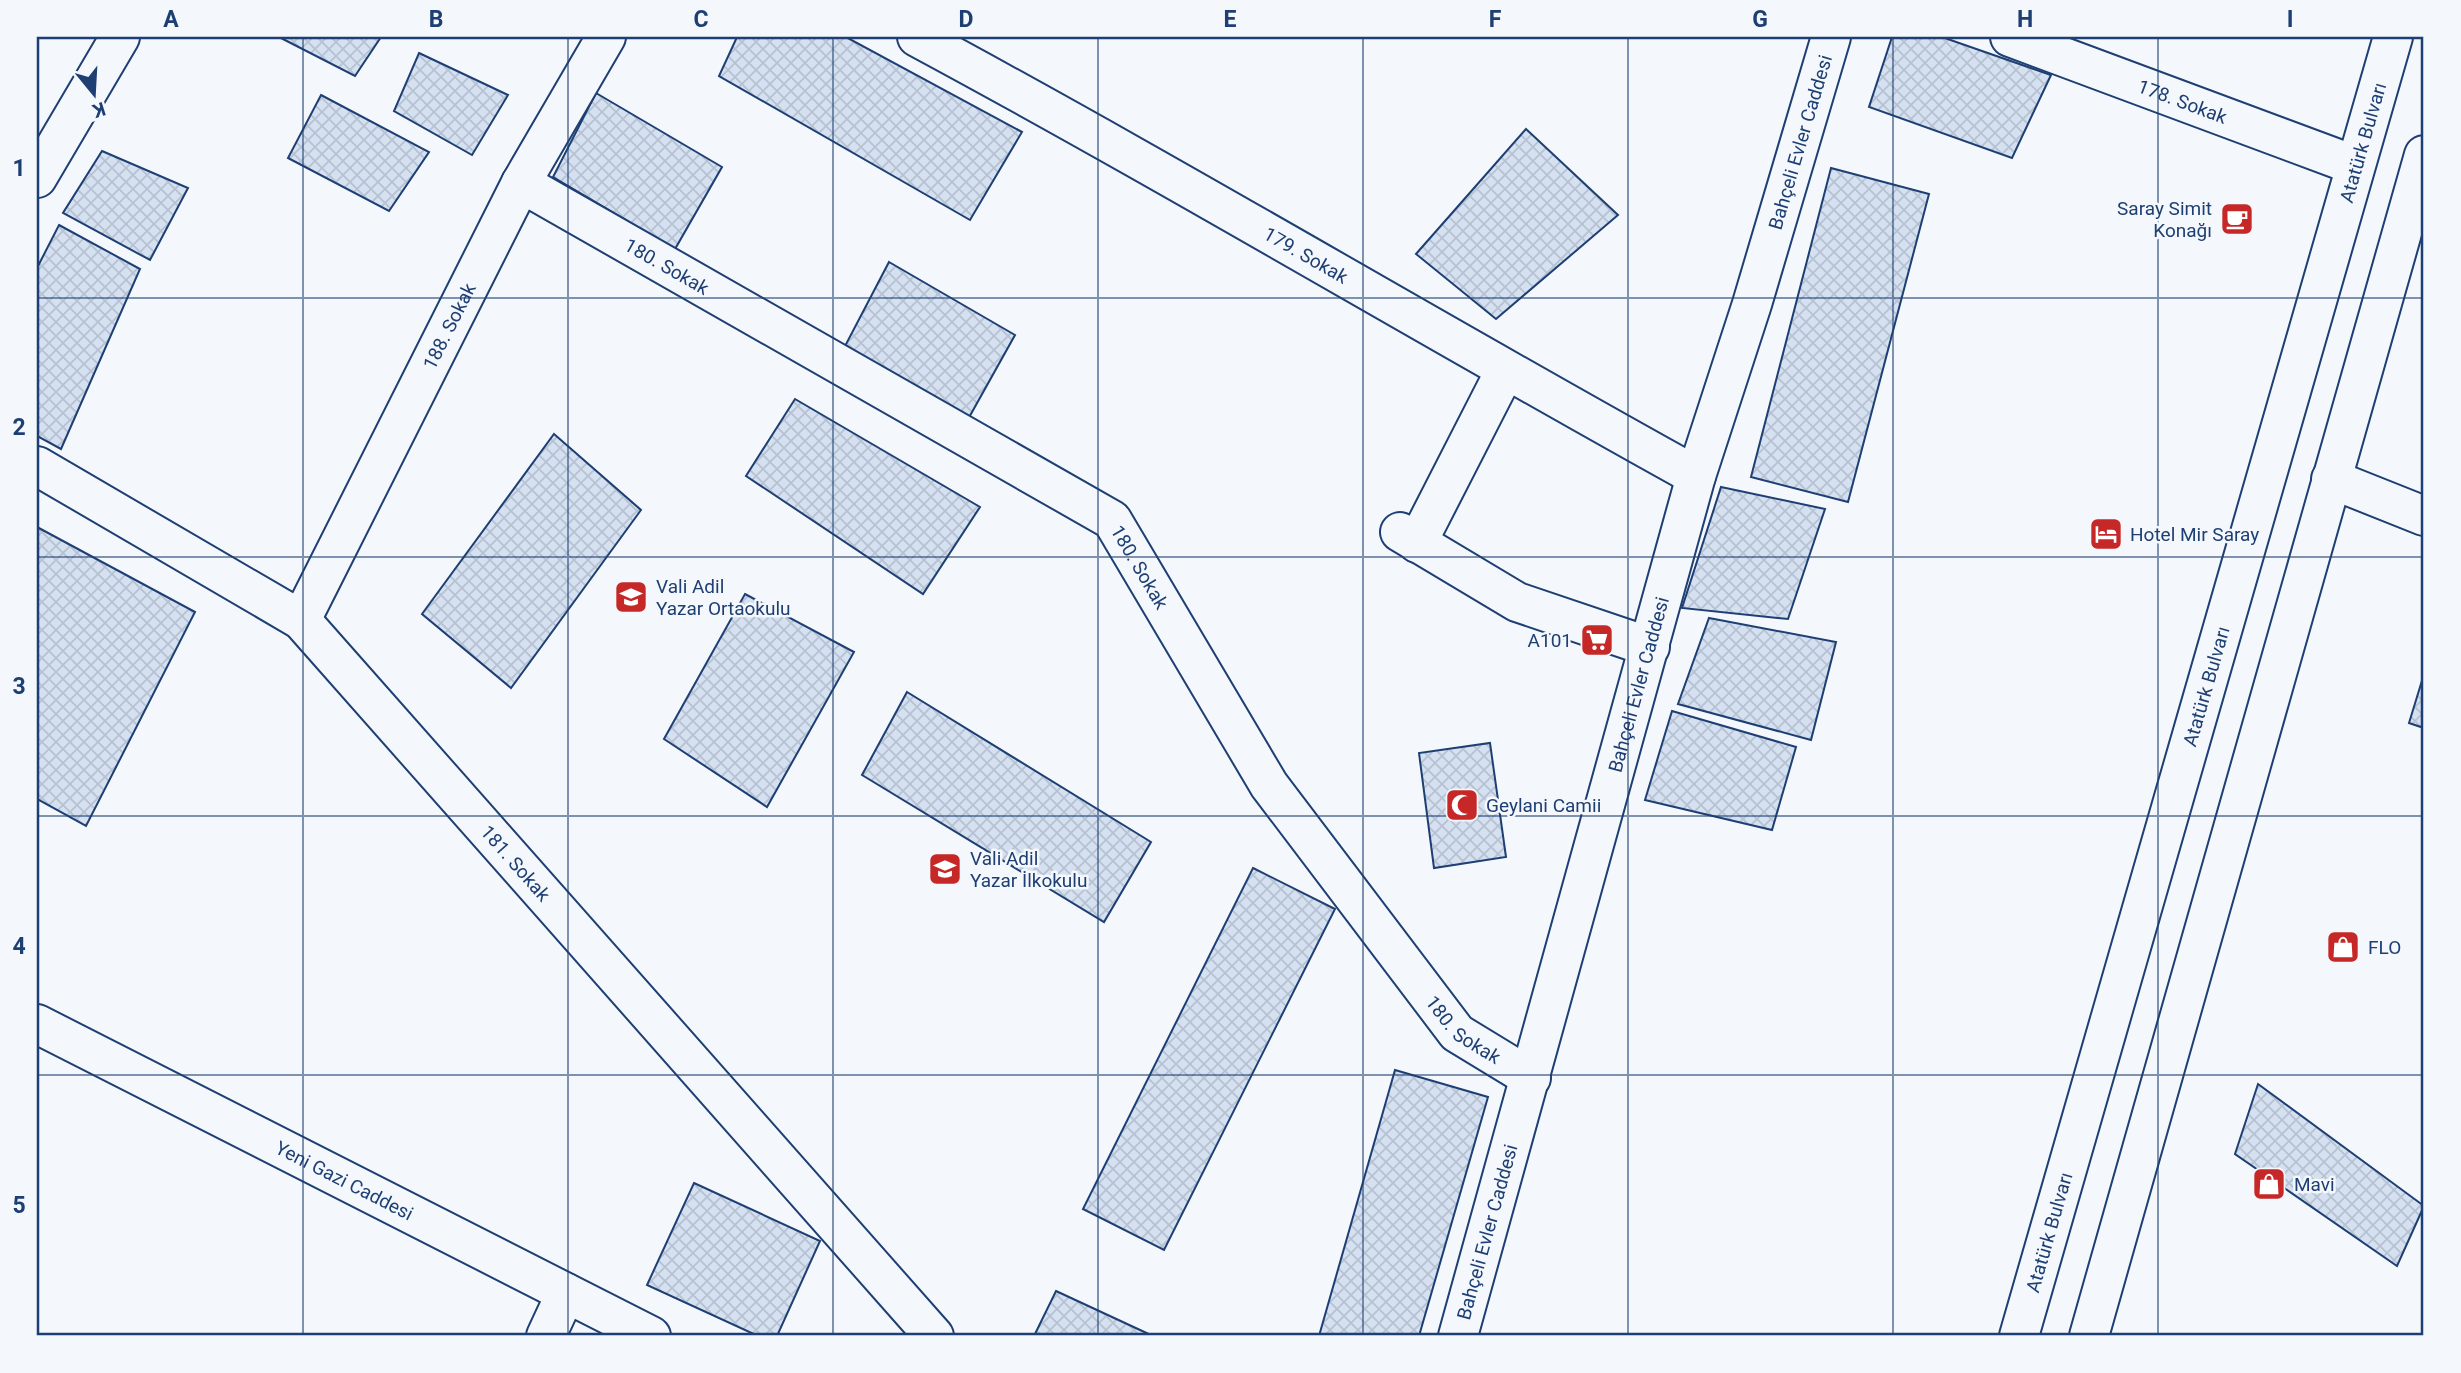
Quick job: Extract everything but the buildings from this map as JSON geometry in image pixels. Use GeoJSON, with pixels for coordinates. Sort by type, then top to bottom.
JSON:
{"type":"FeatureCollection","features":[{"type":"Feature","properties":{"kind":"street"},"geometry":{"type":"LineString","coordinates":[[37,178],[120,37]]}},
{"type":"Feature","properties":{"kind":"street","name":"188. Sokak"},"geometry":{"type":"LineString","coordinates":[[302,620],[521,183],[606,37]]}},
{"type":"Feature","properties":{"kind":"street","name":"179. Sokak"},"geometry":{"type":"LineString","coordinates":[[916,37],[1031,99],[1505,371],[1696,476]]}},
{"type":"Feature","properties":{"kind":"street","name":"Bahçeli Evler Caddesi"},"geometry":{"type":"LineString","coordinates":[[1458,1336],[1696,476],[1752,304],[1830,37]]}},
{"type":"Feature","properties":{"kind":"street","name":"178. Sokak"},"geometry":{"type":"LineString","coordinates":[[2010,37],[2354,165]]}},
{"type":"Feature","properties":{"kind":"street","name":"Atatürk Bulvarı"},"geometry":{"type":"LineString","coordinates":[[2019,1336],[2393,37]]}},
{"type":"Feature","properties":{"kind":"street"},"geometry":{"type":"LineString","coordinates":[[2089,1336],[2424,155]]}},
{"type":"Feature","properties":{"kind":"street","name":"180. Sokak"},"geometry":{"type":"LineString","coordinates":[[521,183],[1112,520],[1269,785],[1457,1033],[1531,1078]]}},
{"type":"Feature","properties":{"kind":"street"},"geometry":{"type":"LineString","coordinates":[[1505,371],[1408,538],[1517,602],[1650,647]]}},
{"type":"Feature","properties":{"kind":"street","name":"181. Sokak"},"geometry":{"type":"LineString","coordinates":[[37,466],[302,620],[934,1336]]}},
{"type":"Feature","properties":{"kind":"street"},"geometry":{"type":"LineString","coordinates":[[2331,479],[2424,516]]}},
{"type":"Feature","properties":{"kind":"street","name":"Yeni Gazi Caddesi"},"geometry":{"type":"LineString","coordinates":[[37,1024],[651,1336]]}},
{"type":"Feature","properties":{"kind":"street"},"geometry":{"type":"LineString","coordinates":[[546,1336],[566,1293]]}},
{"type":"Feature","properties":{"kind":"place","name":"Saray Simit Konağı"},"geometry":{"type":"Point","coordinates":[2237,219]}},
{"type":"Feature","properties":{"kind":"place","name":"Hotel Mir Saray"},"geometry":{"type":"Point","coordinates":[2106,534]}},
{"type":"Feature","properties":{"kind":"place","name":"Vali Adil Yazar Ortaokulu"},"geometry":{"type":"Point","coordinates":[631,597]}},
{"type":"Feature","properties":{"kind":"place","name":"A101"},"geometry":{"type":"Point","coordinates":[1597,640]}},
{"type":"Feature","properties":{"kind":"place","name":"Geylani Camii"},"geometry":{"type":"Point","coordinates":[1462,805]}},
{"type":"Feature","properties":{"kind":"place","name":"Vali Adil Yazar İlkokulu"},"geometry":{"type":"Point","coordinates":[945,869]}},
{"type":"Feature","properties":{"kind":"place","name":"FLO"},"geometry":{"type":"Point","coordinates":[2343,947]}},
{"type":"Feature","properties":{"kind":"place","name":"Mavi"},"geometry":{"type":"Point","coordinates":[2269,1184]}}]}
